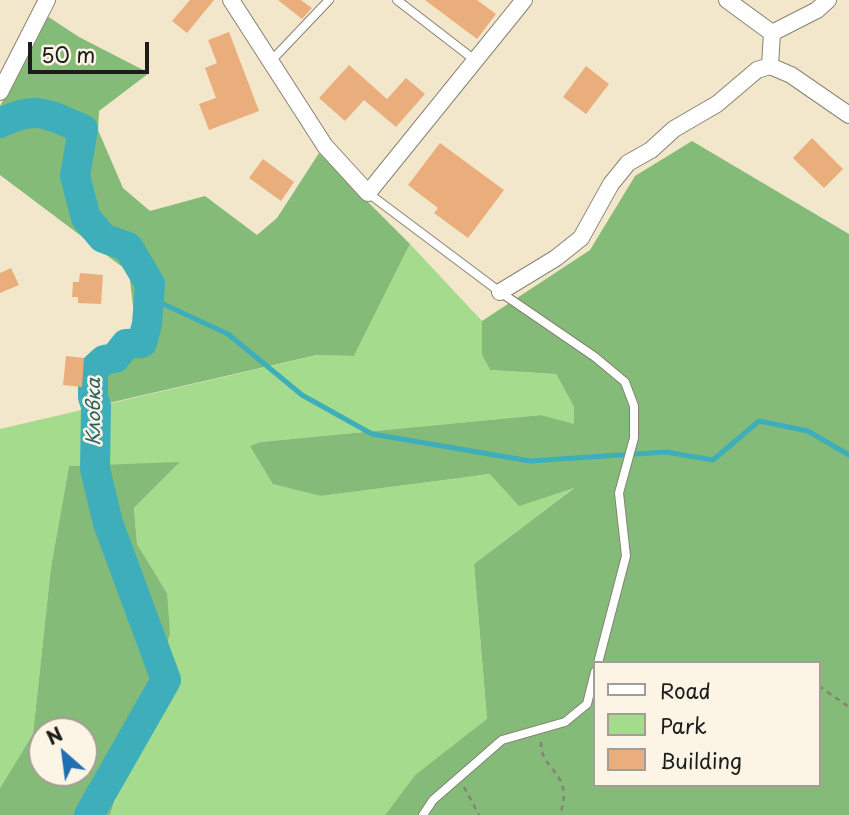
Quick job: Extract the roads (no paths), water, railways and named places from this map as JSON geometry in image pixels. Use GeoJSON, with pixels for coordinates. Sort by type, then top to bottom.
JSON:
{"type":"FeatureCollection","features":[{"type":"Feature","properties":{"kind":"street"},"geometry":{"type":"LineString","coordinates":[[1,87],[47,0]]}},
{"type":"Feature","properties":{"kind":"street"},"geometry":{"type":"LineString","coordinates":[[232,0],[325,146],[369,193],[524,0]]}},
{"type":"Feature","properties":{"kind":"street"},"geometry":{"type":"LineString","coordinates":[[727,0],[772,33]]}},
{"type":"Feature","properties":{"kind":"street"},"geometry":{"type":"LineString","coordinates":[[772,33],[817,10],[828,0]]}},
{"type":"Feature","properties":{"kind":"street"},"geometry":{"type":"LineString","coordinates":[[771,66],[772,33]]}},
{"type":"Feature","properties":{"kind":"street"},"geometry":{"type":"LineString","coordinates":[[500,292],[534,272],[581,238],[611,184],[628,163],[651,150],[674,129],[717,104],[757,70],[771,66],[791,75],[849,115]]}},
{"type":"Feature","properties":{"kind":"lane"},"geometry":{"type":"LineString","coordinates":[[271,61],[329,0]]}},
{"type":"Feature","properties":{"kind":"lane"},"geometry":{"type":"LineString","coordinates":[[397,0],[476,61]]}},
{"type":"Feature","properties":{"kind":"lane"},"geometry":{"type":"LineString","coordinates":[[369,193],[500,292],[595,357],[625,382],[634,406],[634,438],[619,493],[626,556],[599,661]]}},
{"type":"Feature","properties":{"kind":"lane"},"geometry":{"type":"LineString","coordinates":[[423,815],[433,800],[502,740],[565,722],[587,704],[594,676]]}},
{"type":"Feature","properties":{"kind":"waterway","name":"Кловка"},"geometry":{"type":"LineString","coordinates":[[0,123],[33,113],[51,116],[83,129],[75,176],[86,218],[103,238],[128,247],[150,284],[147,324],[142,343],[126,344],[115,358],[104,360],[93,370],[93,397],[96,406],[95,469],[108,523],[166,680],[89,815]]}},
{"type":"Feature","properties":{"kind":"waterway"},"geometry":{"type":"LineString","coordinates":[[148,297],[228,334],[302,395],[372,434],[530,461],[666,452],[713,460],[759,421],[808,431],[849,455]]}}]}
